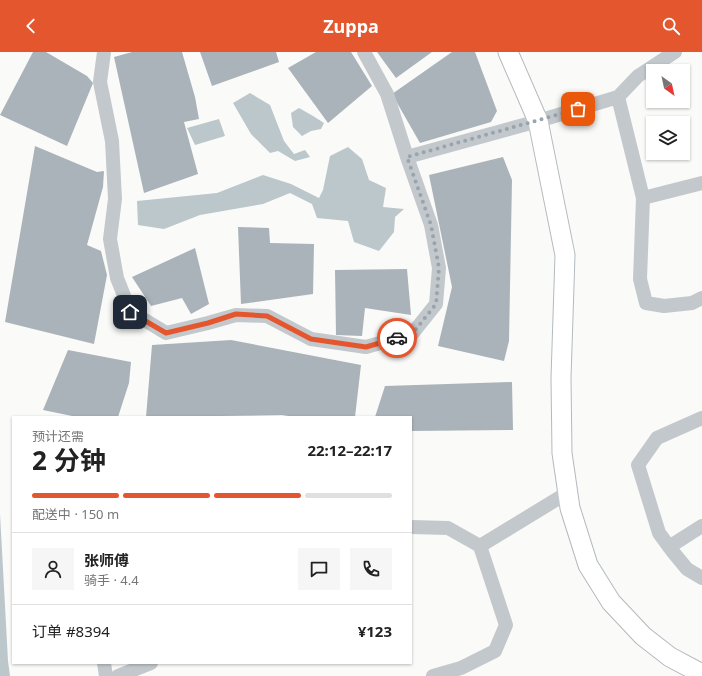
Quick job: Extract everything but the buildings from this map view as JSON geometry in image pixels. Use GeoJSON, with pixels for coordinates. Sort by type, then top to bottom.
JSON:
{"type":"FeatureCollection","features":[{"type":"Feature","properties":{"kind":"street"},"geometry":{"type":"LineString","coordinates":[[104,52],[100,82],[112,140],[115,199],[110,239],[117,278],[130,312],[166,333],[208,323],[236,314],[267,316],[311,339],[366,347],[412,334],[436,304],[439,268],[431,225],[387,94],[364,52]]}},
{"type":"Feature","properties":{"kind":"street"},"geometry":{"type":"LineString","coordinates":[[508,52],[538,121],[565,255],[561,393],[562,453],[570,508],[588,565],[611,602],[643,636],[670,658],[702,674]]}},
{"type":"Feature","properties":{"kind":"street"},"geometry":{"type":"LineString","coordinates":[[407,157],[538,121],[618,97],[638,76],[675,52]]}},
{"type":"Feature","properties":{"kind":"street"},"geometry":{"type":"LineString","coordinates":[[618,97],[643,198],[640,279],[646,303],[664,306],[692,303],[702,298]]}},
{"type":"Feature","properties":{"kind":"street"},"geometry":{"type":"LineString","coordinates":[[643,198],[702,183]]}},
{"type":"Feature","properties":{"kind":"street"},"geometry":{"type":"LineString","coordinates":[[702,418],[657,438],[638,465],[659,533],[687,569],[702,578]]}},
{"type":"Feature","properties":{"kind":"street"},"geometry":{"type":"LineString","coordinates":[[480,546],[567,493]]}},
{"type":"Feature","properties":{"kind":"street"},"geometry":{"type":"LineString","coordinates":[[670,547],[702,526]]}},
{"type":"Feature","properties":{"kind":"street"},"geometry":{"type":"LineString","coordinates":[[412,527],[448,528],[480,546],[506,626],[495,651],[461,668],[433,676]]}},
{"type":"Feature","properties":{"kind":"street"},"geometry":{"type":"LineString","coordinates":[[104,664],[106,676]]}},
{"type":"Feature","properties":{"kind":"street"},"geometry":{"type":"LineString","coordinates":[[118,676],[148,664]]}},
{"type":"Feature","properties":{"kind":"shaded area"},"geometry":{"type":"Polygon","coordinates":[[[250,93],[270,105],[284,141],[294,154],[305,150],[310,157],[295,161],[278,151],[270,153],[251,134],[233,103],[250,93]]]}},
{"type":"Feature","properties":{"kind":"shaded area"},"geometry":{"type":"Polygon","coordinates":[[[299,108],[324,123],[321,129],[311,131],[302,136],[293,127],[291,113],[299,108]]]}},
{"type":"Feature","properties":{"kind":"shaded area"},"geometry":{"type":"Polygon","coordinates":[[[219,119],[225,136],[195,145],[187,128],[219,119]]]}},
{"type":"Feature","properties":{"kind":"shaded area"},"geometry":{"type":"Polygon","coordinates":[[[348,147],[362,159],[369,180],[386,188],[383,207],[404,209],[395,217],[394,232],[379,251],[354,242],[348,221],[317,218],[312,204],[290,193],[263,204],[200,215],[164,229],[138,225],[137,201],[217,193],[263,175],[291,184],[319,198],[323,190],[330,156],[348,147]]]}},
{"type":"Feature","properties":{"kind":"shaded area"},"geometry":{"type":"Polygon","coordinates":[[[0,514],[8,661],[10,676],[0,676],[0,514]]]}},
{"type":"Feature","properties":{"kind":"way so far"},"geometry":{"type":"LineString","coordinates":[[397,338],[412,334],[436,304],[439,268],[431,225],[407,157],[578,109]]}},
{"type":"Feature","properties":{"kind":"route"},"geometry":{"type":"LineString","coordinates":[[130,312],[166,333],[208,323],[236,314],[267,316],[311,339],[366,347],[397,338]]}}]}
